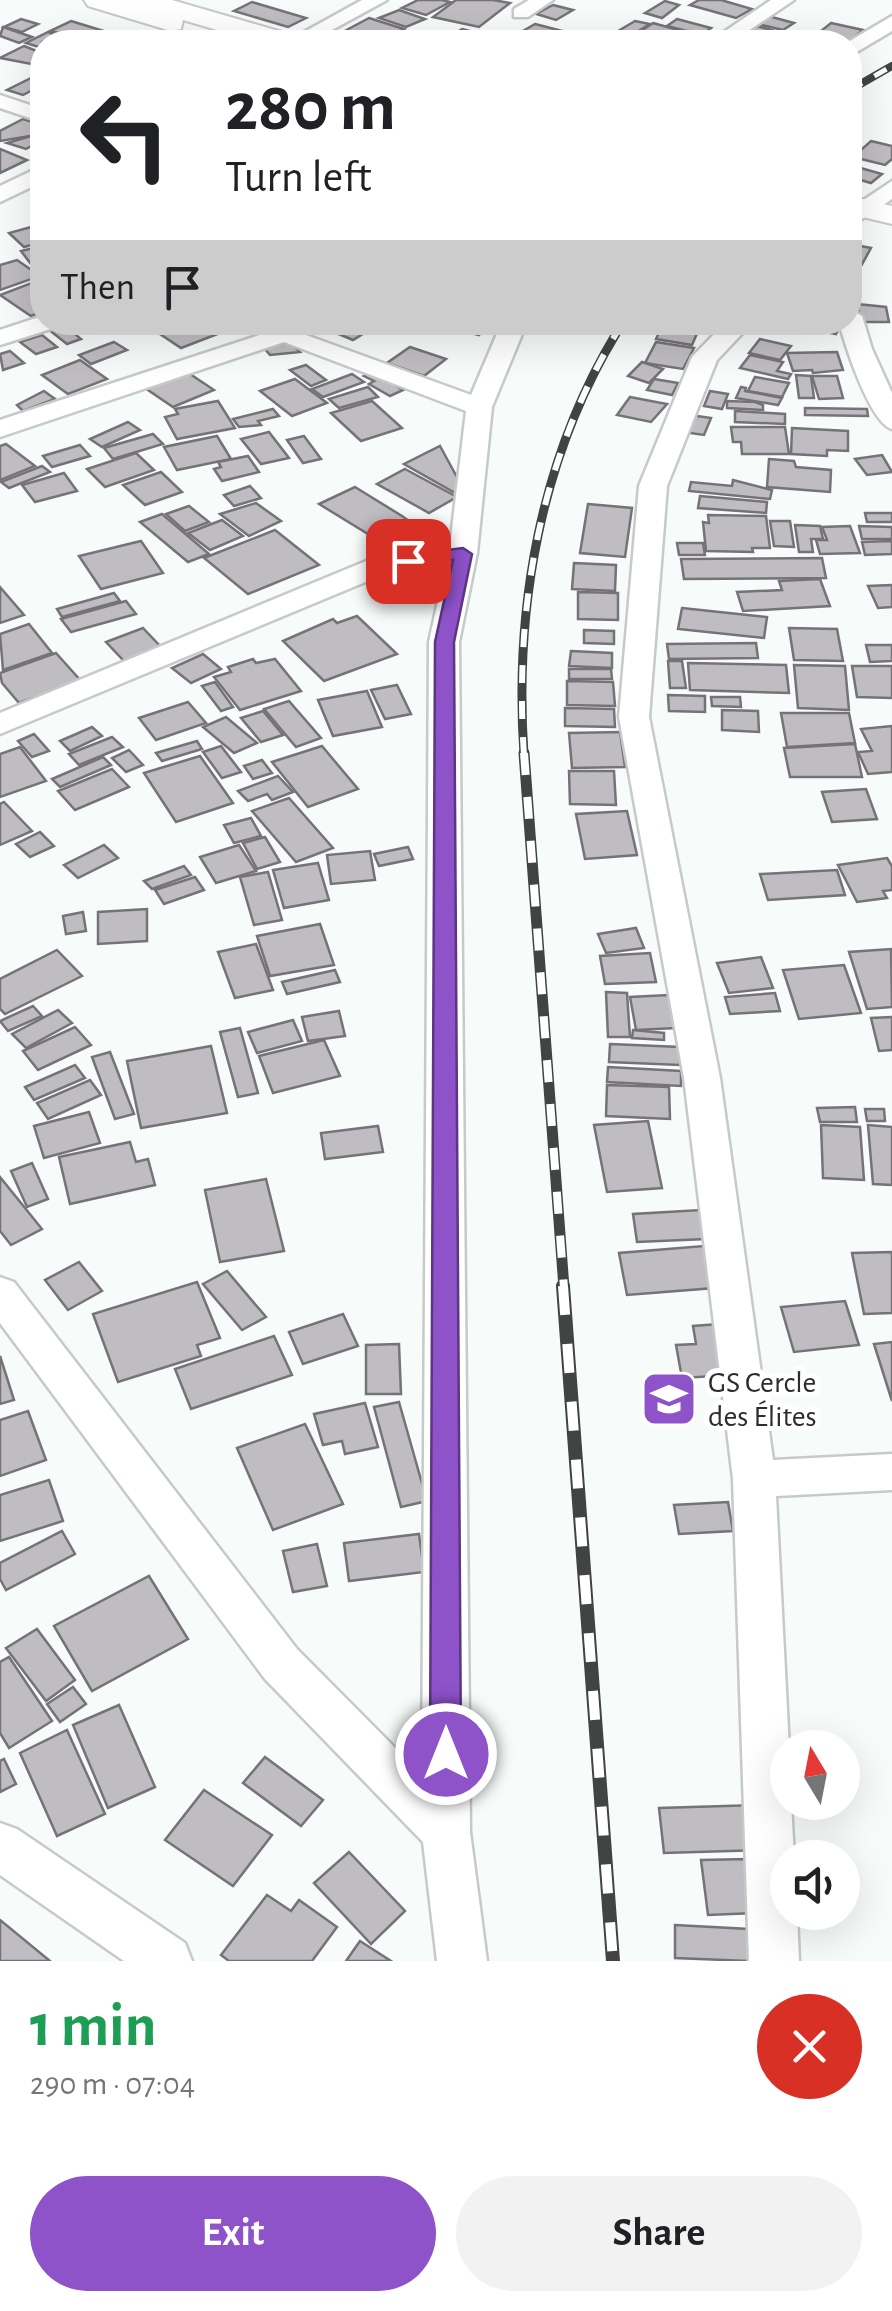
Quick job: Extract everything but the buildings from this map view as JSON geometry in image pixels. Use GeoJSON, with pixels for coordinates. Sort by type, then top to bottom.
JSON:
{"type":"FeatureCollection","features":[{"type":"Feature","properties":{"kind":"main road"},"geometry":{"type":"LineString","coordinates":[[98,0],[196,30]]}},
{"type":"Feature","properties":{"kind":"main road"},"geometry":{"type":"LineString","coordinates":[[143,0],[245,30]]}},
{"type":"Feature","properties":{"kind":"main road"},"geometry":{"type":"LineString","coordinates":[[862,215],[892,231]]}},
{"type":"Feature","properties":{"kind":"street"},"geometry":{"type":"LineString","coordinates":[[319,30],[376,0]]}},
{"type":"Feature","properties":{"kind":"street"},"geometry":{"type":"LineString","coordinates":[[521,14],[543,0]]}},
{"type":"Feature","properties":{"kind":"street"},"geometry":{"type":"LineString","coordinates":[[738,30],[784,0]]}},
{"type":"Feature","properties":{"kind":"street"},"geometry":{"type":"LineString","coordinates":[[862,42],[892,22]]}},
{"type":"Feature","properties":{"kind":"street"},"geometry":{"type":"LineString","coordinates":[[0,101],[30,112]]}},
{"type":"Feature","properties":{"kind":"street"},"geometry":{"type":"LineString","coordinates":[[0,195],[30,179]]}},
{"type":"Feature","properties":{"kind":"street"},"geometry":{"type":"LineString","coordinates":[[862,213],[892,188]]}},
{"type":"Feature","properties":{"kind":"street"},"geometry":{"type":"LineString","coordinates":[[0,338],[30,328]]}},
{"type":"Feature","properties":{"kind":"street"},"geometry":{"type":"LineString","coordinates":[[0,430],[281,335]]}},
{"type":"Feature","properties":{"kind":"street"},"geometry":{"type":"LineString","coordinates":[[287,335],[479,407]]}},
{"type":"Feature","properties":{"kind":"street"},"geometry":{"type":"LineString","coordinates":[[462,1961],[446,1832],[444,642],[463,554],[479,407],[509,335]]}},
{"type":"Feature","properties":{"kind":"street"},"geometry":{"type":"LineString","coordinates":[[728,335],[705,357],[653,486],[634,717],[702,1078],[754,1478],[774,1961]]}},
{"type":"Feature","properties":{"kind":"street"},"geometry":{"type":"LineString","coordinates":[[855,335],[892,420]]}},
{"type":"Feature","properties":{"kind":"street"},"geometry":{"type":"LineString","coordinates":[[0,724],[381,564],[463,554]]}},
{"type":"Feature","properties":{"kind":"street"},"geometry":{"type":"LineString","coordinates":[[0,1293],[281,1664],[446,1832]]}},
{"type":"Feature","properties":{"kind":"street"},"geometry":{"type":"LineString","coordinates":[[754,1478],[892,1472]]}},
{"type":"Feature","properties":{"kind":"street"},"geometry":{"type":"LineString","coordinates":[[0,1846],[167,1961]]}},
{"type":"Feature","properties":{"kind":"railway"},"geometry":{"type":"LineString","coordinates":[[862,83],[892,66]]}},
{"type":"Feature","properties":{"kind":"railway"},"geometry":{"type":"LineString","coordinates":[[524,755],[523,645],[538,536],[569,431],[615,335]]}},
{"type":"Feature","properties":{"kind":"railway"},"geometry":{"type":"LineString","coordinates":[[524,753],[564,1288]]}},
{"type":"Feature","properties":{"kind":"railway"},"geometry":{"type":"LineString","coordinates":[[563,1286],[613,1961]]}},
{"type":"Feature","properties":{"kind":"place","name":"GS Cercle des Élites"},"geometry":{"type":"Point","coordinates":[669,1399]}},
{"type":"Feature","properties":{"kind":"route"},"geometry":{"type":"LineString","coordinates":[[408,561],[463,554],[444,642],[446,1754]]}}]}
